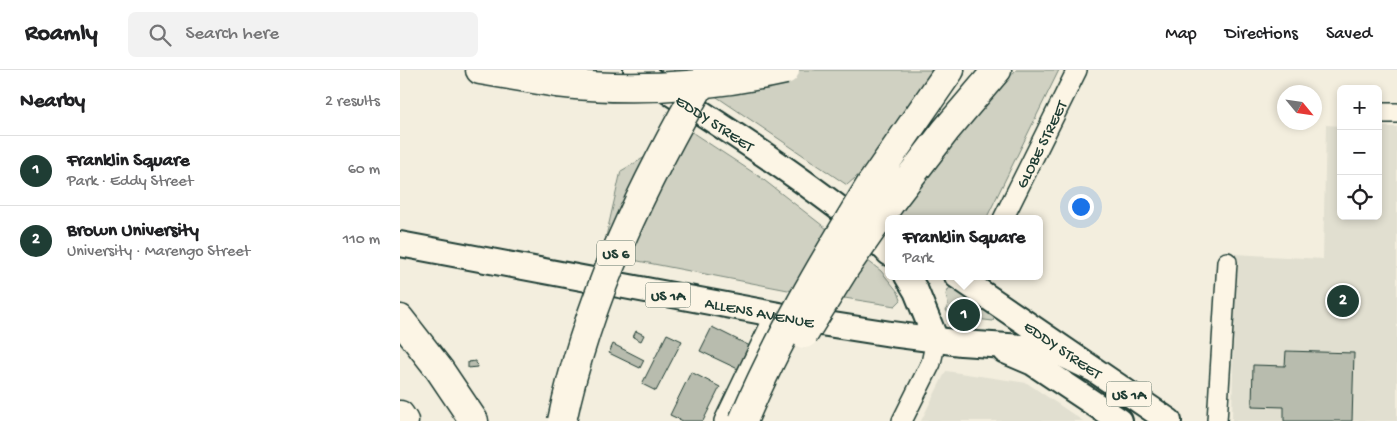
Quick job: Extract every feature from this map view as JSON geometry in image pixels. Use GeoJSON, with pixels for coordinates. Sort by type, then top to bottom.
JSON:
{"type":"FeatureCollection","features":[{"type":"Feature","properties":{"kind":"highway"},"geometry":{"type":"LineString","coordinates":[[480,70],[557,84],[624,89],[680,87],[736,80],[784,70]]}},
{"type":"Feature","properties":{"kind":"highway","name":"US 6"},"geometry":{"type":"LineString","coordinates":[[562,421],[581,347],[613,259],[661,155],[709,70]]}},
{"type":"Feature","properties":{"kind":"highway"},"geometry":{"type":"LineString","coordinates":[[757,421],[950,70]]}},
{"type":"Feature","properties":{"kind":"highway"},"geometry":{"type":"LineString","coordinates":[[744,421],[792,320],[838,238],[946,130],[997,70]]}},
{"type":"Feature","properties":{"kind":"highway"},"geometry":{"type":"LineString","coordinates":[[400,319],[439,368],[474,421]]}},
{"type":"Feature","properties":{"kind":"highway"},"geometry":{"type":"LineString","coordinates":[[400,415],[404,421]]}},
{"type":"Feature","properties":{"kind":"main road","name":"EDDY STREET"},"geometry":{"type":"LineString","coordinates":[[636,70],[771,159],[842,211],[885,248]]}},
{"type":"Feature","properties":{"kind":"main road","name":"EDDY STREET"},"geometry":{"type":"LineString","coordinates":[[842,211],[885,234]]}},
{"type":"Feature","properties":{"kind":"main road","name":"ALLENS AVENUE"},"geometry":{"type":"LineString","coordinates":[[400,244],[775,315],[891,334],[989,346],[1037,348],[1051,351],[1090,368]]}},
{"type":"Feature","properties":{"kind":"main road"},"geometry":{"type":"LineString","coordinates":[[909,280],[916,291],[936,340]]}},
{"type":"Feature","properties":{"kind":"main road","name":"EDDY STREET"},"geometry":{"type":"LineString","coordinates":[[968,280],[1090,368],[1169,421]]}},
{"type":"Feature","properties":{"kind":"main road","name":"EDDY STREET"},"geometry":{"type":"LineString","coordinates":[[989,346],[1012,353],[1033,363],[1120,421]]}},
{"type":"Feature","properties":{"kind":"street","name":"GLOBE STREET"},"geometry":{"type":"LineString","coordinates":[[1005,215],[1077,70]]}},
{"type":"Feature","properties":{"kind":"street"},"geometry":{"type":"LineString","coordinates":[[1382,113],[1397,113]]}},
{"type":"Feature","properties":{"kind":"street"},"geometry":{"type":"LineString","coordinates":[[1217,421],[1226,262]]}},
{"type":"Feature","properties":{"kind":"street"},"geometry":{"type":"LineString","coordinates":[[724,421],[775,315]]}},
{"type":"Feature","properties":{"kind":"street"},"geometry":{"type":"LineString","coordinates":[[902,421],[931,364],[936,340]]}},
{"type":"Feature","properties":{"kind":"shaded area"},"geometry":{"type":"Polygon","coordinates":[[[673,70],[935,70],[862,172],[847,185],[720,99],[673,70]]]}},
{"type":"Feature","properties":{"kind":"shaded area"},"geometry":{"type":"Polygon","coordinates":[[[1016,70],[1059,70],[988,215],[898,215],[953,141],[1016,70]]]}},
{"type":"Feature","properties":{"kind":"shaded area"},"geometry":{"type":"Polygon","coordinates":[[[1326,125],[1337,126],[1337,220],[1382,220],[1382,127],[1397,127],[1397,421],[1232,421],[1235,254],[1323,259],[1326,125]]]}},
{"type":"Feature","properties":{"kind":"shaded area"},"geometry":{"type":"Polygon","coordinates":[[[690,131],[760,177],[881,271],[885,276],[885,280],[888,280],[898,292],[901,300],[895,306],[793,291],[602,254],[621,171],[690,131]]]}},
{"type":"Feature","properties":{"kind":"shaded area"},"geometry":{"type":"Polygon","coordinates":[[[951,285],[996,314],[993,321],[950,316],[946,310],[948,304],[946,294],[951,285]]]}},
{"type":"Feature","properties":{"kind":"shaded area"},"geometry":{"type":"Polygon","coordinates":[[[946,371],[1027,383],[1083,421],[921,421],[946,371]]]}},
{"type":"Feature","properties":{"kind":"building"},"geometry":{"type":"Polygon","coordinates":[[[712,327],[750,346],[738,369],[700,351],[712,327]]]}},
{"type":"Feature","properties":{"kind":"building"},"geometry":{"type":"Polygon","coordinates":[[[636,331],[644,335],[641,341],[633,337],[636,331]]]}},
{"type":"Feature","properties":{"kind":"building"},"geometry":{"type":"Polygon","coordinates":[[[667,334],[682,341],[656,391],[642,384],[667,334]]]}},
{"type":"Feature","properties":{"kind":"building"},"geometry":{"type":"Polygon","coordinates":[[[613,344],[644,360],[640,368],[609,353],[613,344]]]}},
{"type":"Feature","properties":{"kind":"building"},"geometry":{"type":"Polygon","coordinates":[[[1286,351],[1354,353],[1352,421],[1284,421],[1284,407],[1252,406],[1253,365],[1285,366],[1286,351]]]}},
{"type":"Feature","properties":{"kind":"building"},"geometry":{"type":"Polygon","coordinates":[[[476,361],[477,367],[468,368],[468,362],[476,361]]]}},
{"type":"Feature","properties":{"kind":"building"},"geometry":{"type":"Polygon","coordinates":[[[691,372],[720,387],[703,421],[683,421],[670,415],[691,372]]]}},
{"type":"Feature","properties":{"kind":"place","name":"Brown University"},"geometry":{"type":"Point","coordinates":[1343,301]}},
{"type":"Feature","properties":{"kind":"place","name":"Franklin Square"},"geometry":{"type":"Point","coordinates":[964,315]}}]}
